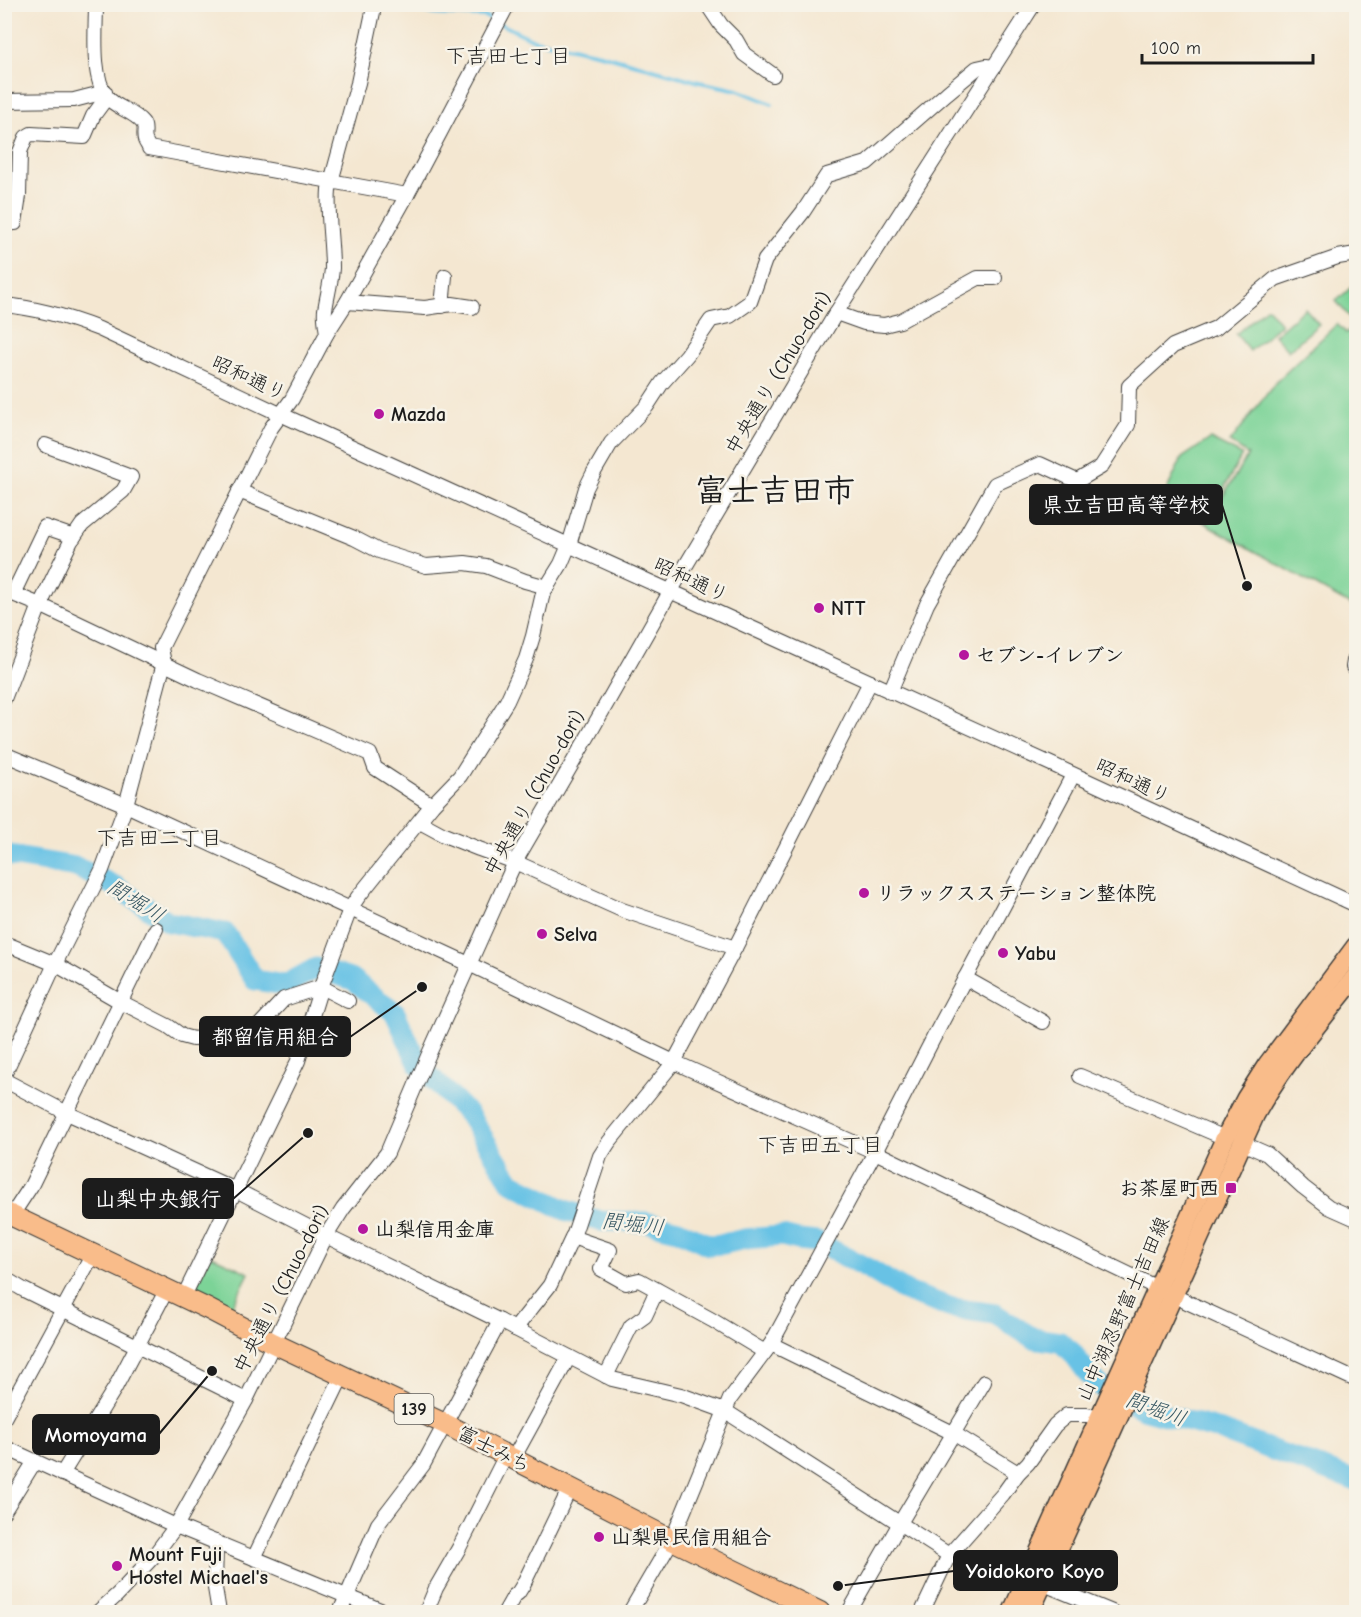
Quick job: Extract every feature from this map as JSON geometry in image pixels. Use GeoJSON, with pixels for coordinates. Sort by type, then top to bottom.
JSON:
{"type":"FeatureCollection","features":[{"type":"Feature","properties":{"kind":"highway","name":"富士みち"},"geometry":{"type":"LineString","coordinates":[[8,1213],[273,1343],[445,1424],[672,1540],[820,1612]]}},
{"type":"Feature","properties":{"kind":"main road","name":"山中湖忍野富士吉田線"},"geometry":{"type":"LineString","coordinates":[[1030,1612],[1035,1581],[1102,1410],[1125,1380],[1166,1292],[1234,1141],[1246,1098],[1267,1065],[1356,946]]}},
{"type":"Feature","properties":{"kind":"main road","name":"山中湖忍野富士吉田線"},"geometry":{"type":"LineString","coordinates":[[1234,1141],[1356,976]]}},
{"type":"Feature","properties":{"kind":"main road","name":"山中湖忍野富士吉田線"},"geometry":{"type":"LineString","coordinates":[[1012,1612],[1035,1581],[1119,1417],[1125,1380]]}},
{"type":"Feature","properties":{"kind":"street"},"geometry":{"type":"LineString","coordinates":[[96,4],[96,64],[100,81],[106,95],[141,121],[145,128],[144,139],[149,148],[407,195]]}},
{"type":"Feature","properties":{"kind":"street"},"geometry":{"type":"LineString","coordinates":[[327,333],[325,312],[332,272],[332,240],[328,204],[331,181],[358,83],[373,4]]}},
{"type":"Feature","properties":{"kind":"street"},"geometry":{"type":"LineString","coordinates":[[4,1075],[55,964],[96,884],[126,805],[164,663],[161,648],[271,428],[292,399],[327,333],[407,195],[508,4]]}},
{"type":"Feature","properties":{"kind":"street"},"geometry":{"type":"LineString","coordinates":[[707,4],[721,25],[736,40],[744,54],[773,75]]}},
{"type":"Feature","properties":{"kind":"street","name":"中央通り (Chuo-dori)"},"geometry":{"type":"LineString","coordinates":[[98,1612],[153,1557],[176,1526],[246,1400],[326,1236],[343,1209],[387,1153],[515,862],[670,592],[836,314],[1034,4]]}},
{"type":"Feature","properties":{"kind":"street"},"geometry":{"type":"LineString","coordinates":[[62,1474],[115,1388],[137,1346],[175,1295],[236,1190],[298,1061],[321,987],[350,909],[432,805],[460,776],[507,701],[526,659],[543,593],[561,564],[586,488],[611,443],[647,406],[711,320],[730,316],[747,306],[765,260],[803,212],[827,175],[867,163],[977,68],[994,67]]}},
{"type":"Feature","properties":{"kind":"street"},"geometry":{"type":"LineString","coordinates":[[4,101],[74,99],[106,95]]}},
{"type":"Feature","properties":{"kind":"street"},"geometry":{"type":"LineString","coordinates":[[4,224],[15,223],[19,196],[20,152],[26,137],[31,134],[84,137],[106,95]]}},
{"type":"Feature","properties":{"kind":"street"},"geometry":{"type":"LineString","coordinates":[[890,692],[927,604],[995,484],[1040,464],[1077,481],[1101,467],[1128,425],[1129,386],[1173,346],[1216,328],[1275,279],[1338,257],[1356,254]]}},
{"type":"Feature","properties":{"kind":"street"},"geometry":{"type":"LineString","coordinates":[[442,306],[445,276]]}},
{"type":"Feature","properties":{"kind":"street"},"geometry":{"type":"LineString","coordinates":[[836,314],[864,323],[884,325],[900,321],[978,278],[995,278]]}},
{"type":"Feature","properties":{"kind":"street"},"geometry":{"type":"LineString","coordinates":[[347,302],[424,308],[452,304],[472,307]]}},
{"type":"Feature","properties":{"kind":"street","name":"昭和通り"},"geometry":{"type":"LineString","coordinates":[[4,305],[47,312],[99,329],[280,414],[1356,905]]}},
{"type":"Feature","properties":{"kind":"street"},"geometry":{"type":"LineString","coordinates":[[4,699],[40,605],[74,537],[82,525],[123,491],[131,477],[45,445]]}},
{"type":"Feature","properties":{"kind":"street"},"geometry":{"type":"LineString","coordinates":[[239,491],[354,538],[379,551],[426,566],[465,563],[486,566],[525,581],[547,586]]}},
{"type":"Feature","properties":{"kind":"street"},"geometry":{"type":"LineString","coordinates":[[74,537],[45,527],[9,592],[198,680],[370,754],[375,768],[432,805]]}},
{"type":"Feature","properties":{"kind":"street"},"geometry":{"type":"LineString","coordinates":[[1356,656],[1353,667],[1356,670]]}},
{"type":"Feature","properties":{"kind":"street"},"geometry":{"type":"LineString","coordinates":[[515,1329],[550,1285],[573,1236],[600,1156],[674,1062],[735,948],[870,682]]}},
{"type":"Feature","properties":{"kind":"street"},"geometry":{"type":"LineString","coordinates":[[4,754],[126,805],[674,1062],[875,1152],[1166,1292],[1356,1380]]}},
{"type":"Feature","properties":{"kind":"street"},"geometry":{"type":"LineString","coordinates":[[630,1612],[672,1540],[730,1399],[768,1348],[818,1258],[1073,775]]}},
{"type":"Feature","properties":{"kind":"street"},"geometry":{"type":"LineString","coordinates":[[420,822],[444,835],[515,862],[622,910],[735,948]]}},
{"type":"Feature","properties":{"kind":"street"},"geometry":{"type":"LineString","coordinates":[[8,1213],[31,1186],[156,929]]}},
{"type":"Feature","properties":{"kind":"street"},"geometry":{"type":"LineString","coordinates":[[4,943],[55,964],[182,1036],[193,1039],[256,1029],[284,999],[321,987],[348,1001]]}},
{"type":"Feature","properties":{"kind":"street"},"geometry":{"type":"LineString","coordinates":[[965,978],[1044,1022]]}},
{"type":"Feature","properties":{"kind":"street"},"geometry":{"type":"LineString","coordinates":[[1080,1076],[1268,1154],[1303,1188],[1329,1207],[1356,1219]]}},
{"type":"Feature","properties":{"kind":"street"},"geometry":{"type":"LineString","coordinates":[[4,1080],[67,1113],[236,1190],[612,1379],[681,1395],[725,1411],[949,1555],[1035,1581],[1112,1612]]}},
{"type":"Feature","properties":{"kind":"street"},"geometry":{"type":"LineString","coordinates":[[573,1236],[610,1250],[601,1269],[626,1283],[639,1280],[768,1348],[953,1433],[1018,1473]]}},
{"type":"Feature","properties":{"kind":"street"},"geometry":{"type":"LineString","coordinates":[[4,1418],[93,1254]]}},
{"type":"Feature","properties":{"kind":"street"},"geometry":{"type":"LineString","coordinates":[[4,1278],[246,1400]]}},
{"type":"Feature","properties":{"kind":"street"},"geometry":{"type":"LineString","coordinates":[[606,1376],[632,1326],[645,1316],[657,1290]]}},
{"type":"Feature","properties":{"kind":"street"},"geometry":{"type":"LineString","coordinates":[[340,1612],[378,1524],[423,1465],[500,1321]]}},
{"type":"Feature","properties":{"kind":"street"},"geometry":{"type":"LineString","coordinates":[[426,1612],[436,1588],[568,1357]]}},
{"type":"Feature","properties":{"kind":"street"},"geometry":{"type":"LineString","coordinates":[[254,1558],[342,1376]]}},
{"type":"Feature","properties":{"kind":"street"},"geometry":{"type":"LineString","coordinates":[[849,1612],[984,1382]]}},
{"type":"Feature","properties":{"kind":"street"},"geometry":{"type":"LineString","coordinates":[[922,1612],[949,1555],[1003,1494],[1055,1425],[1067,1415],[1088,1415],[1102,1410],[1119,1417]]}},
{"type":"Feature","properties":{"kind":"street"},"geometry":{"type":"LineString","coordinates":[[4,1447],[176,1526],[385,1612]]}},
{"type":"Feature","properties":{"kind":"street"},"geometry":{"type":"LineString","coordinates":[[4,1511],[35,1461]]}},
{"type":"Feature","properties":{"kind":"street"},"geometry":{"type":"LineString","coordinates":[[505,1612],[513,1596],[523,1585],[570,1488]]}},
{"type":"Feature","properties":{"kind":"street"},"geometry":{"type":"LineString","coordinates":[[216,1542],[215,1588],[219,1612]]}},
{"type":"Feature","properties":{"kind":"green space"},"geometry":{"type":"Polygon","coordinates":[[[1356,283],[1356,312],[1350,318],[1336,301],[1356,283]]]}},
{"type":"Feature","properties":{"kind":"green space"},"geometry":{"type":"Polygon","coordinates":[[[1267,307],[1281,324],[1250,351],[1236,334],[1267,307]]]}},
{"type":"Feature","properties":{"kind":"green space"},"geometry":{"type":"Polygon","coordinates":[[[1305,308],[1319,324],[1288,351],[1274,335],[1305,308]]]}},
{"type":"Feature","properties":{"kind":"green space"},"geometry":{"type":"Polygon","coordinates":[[[1337,324],[1346,333],[1352,328],[1356,333],[1356,608],[1206,524],[1248,455],[1230,442],[1276,382],[1337,324]]]}},
{"type":"Feature","properties":{"kind":"green space"},"geometry":{"type":"Polygon","coordinates":[[[1210,439],[1242,455],[1205,523],[1163,498],[1182,458],[1210,439]]]}},
{"type":"Feature","properties":{"kind":"green space"},"geometry":{"type":"Polygon","coordinates":[[[210,1255],[249,1273],[227,1317],[190,1297],[210,1255]]]}},
{"type":"Feature","properties":{"kind":"waterway"},"geometry":{"type":"LineString","coordinates":[[391,4],[435,14],[484,16],[534,40],[600,54],[699,82],[738,90],[772,104]]}},
{"type":"Feature","properties":{"kind":"waterway","name":"間堀川"},"geometry":{"type":"LineString","coordinates":[[4,855],[76,867],[115,886],[169,922],[225,933],[255,980],[285,985],[316,968],[353,980],[395,1013],[419,1065],[469,1115],[511,1182],[565,1210],[600,1221],[645,1222],[678,1230],[709,1245],[782,1236],[817,1242],[907,1292],[952,1308],[995,1314],[1033,1338],[1060,1342],[1072,1352],[1089,1375],[1103,1388],[1143,1409],[1216,1429],[1356,1481]]}},
{"type":"Feature","properties":{"kind":"place","name":"Mazda"},"geometry":{"type":"Point","coordinates":[379,414]}},
{"type":"Feature","properties":{"kind":"place","name":"県立吉田高等学校"},"geometry":{"type":"Point","coordinates":[1247,586]}},
{"type":"Feature","properties":{"kind":"place","name":"NTT"},"geometry":{"type":"Point","coordinates":[819,608]}},
{"type":"Feature","properties":{"kind":"place","name":"セブン-イレブン"},"geometry":{"type":"Point","coordinates":[964,655]}},
{"type":"Feature","properties":{"kind":"place","name":"リラックスステーション整体院"},"geometry":{"type":"Point","coordinates":[864,893]}},
{"type":"Feature","properties":{"kind":"place","name":"Selva"},"geometry":{"type":"Point","coordinates":[542,934]}},
{"type":"Feature","properties":{"kind":"place","name":"Yabu"},"geometry":{"type":"Point","coordinates":[1003,953]}},
{"type":"Feature","properties":{"kind":"place","name":"都留信用組合"},"geometry":{"type":"Point","coordinates":[422,987]}},
{"type":"Feature","properties":{"kind":"place","name":"山梨中央銀行"},"geometry":{"type":"Point","coordinates":[308,1133]}},
{"type":"Feature","properties":{"kind":"place","name":"お茶屋町西"},"geometry":{"type":"Point","coordinates":[1231,1188]}},
{"type":"Feature","properties":{"kind":"place","name":"山梨信用金庫"},"geometry":{"type":"Point","coordinates":[363,1229]}},
{"type":"Feature","properties":{"kind":"place","name":"Momoyama"},"geometry":{"type":"Point","coordinates":[212,1371]}},
{"type":"Feature","properties":{"kind":"place","name":"山梨県民信用組合"},"geometry":{"type":"Point","coordinates":[599,1537]}},
{"type":"Feature","properties":{"kind":"place","name":"Mount Fuji Hostel Michael's"},"geometry":{"type":"Point","coordinates":[117,1566]}},
{"type":"Feature","properties":{"kind":"place","name":"Yoidokoro Koyo"},"geometry":{"type":"Point","coordinates":[838,1586]}},
{"type":"Feature","properties":{"kind":"district","name":"下吉田七丁目"},"geometry":{"type":"Point","coordinates":[508,56]}},
{"type":"Feature","properties":{"kind":"district","name":"富士吉田市"},"geometry":{"type":"Point","coordinates":[775,490]}},
{"type":"Feature","properties":{"kind":"district","name":"下吉田二丁目"},"geometry":{"type":"Point","coordinates":[159,838]}},
{"type":"Feature","properties":{"kind":"district","name":"下吉田五丁目"},"geometry":{"type":"Point","coordinates":[820,1145]}}]}
